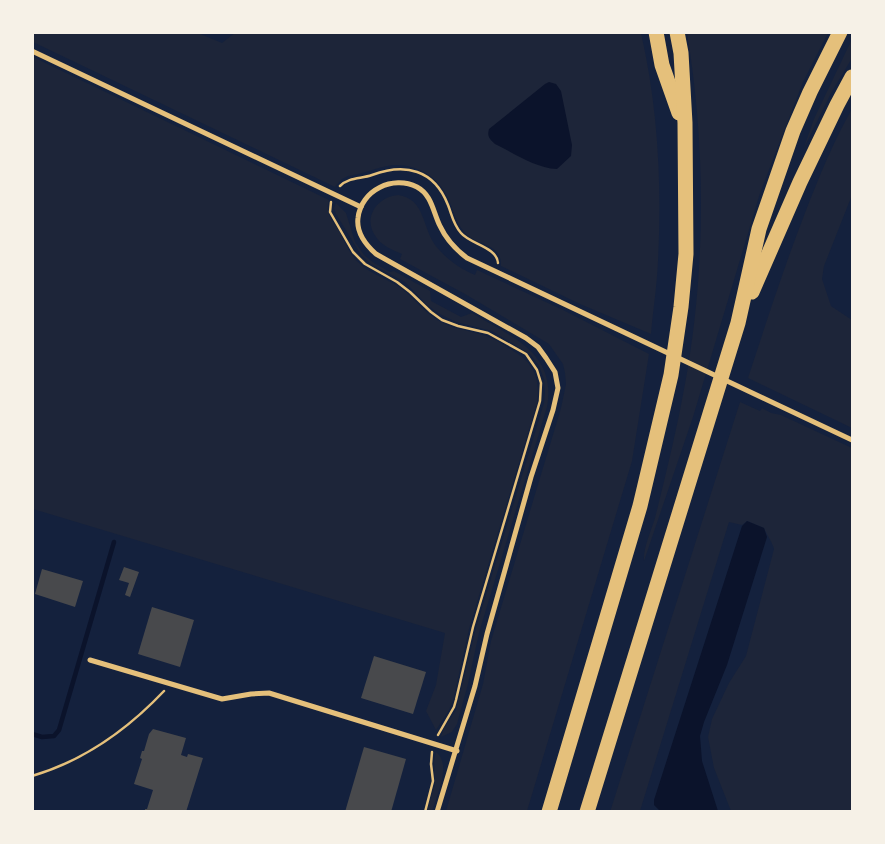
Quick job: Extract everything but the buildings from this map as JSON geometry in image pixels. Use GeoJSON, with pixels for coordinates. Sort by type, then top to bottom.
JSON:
{"type":"FeatureCollection","features":[{"type":"Feature","properties":{"kind":"highway"},"geometry":{"type":"LineString","coordinates":[[656,32],[662,65],[685,131]]}},
{"type":"Feature","properties":{"kind":"highway"},"geometry":{"type":"LineString","coordinates":[[549,812],[640,506],[671,375],[686,254],[685,131],[681,53],[677,32]]}},
{"type":"Feature","properties":{"kind":"highway"},"geometry":{"type":"LineString","coordinates":[[586,812],[738,323],[759,229],[787,149],[810,92],[840,32]]}},
{"type":"Feature","properties":{"kind":"highway"},"geometry":{"type":"LineString","coordinates":[[738,323],[800,182],[852,76]]}},
{"type":"Feature","properties":{"kind":"street"},"geometry":{"type":"LineString","coordinates":[[32,50],[361,208]]}},
{"type":"Feature","properties":{"kind":"street"},"geometry":{"type":"LineString","coordinates":[[437,812],[457,751],[492,615],[558,388],[555,372],[538,348],[526,338],[385,259],[367,246],[361,236],[358,217],[368,196],[381,186],[398,182],[419,188],[432,203],[440,227],[449,242],[467,258],[852,440]]}},
{"type":"Feature","properties":{"kind":"street"},"geometry":{"type":"LineString","coordinates":[[90,660],[222,699],[252,694],[269,694],[457,751]]}},
{"type":"Feature","properties":{"kind":"path"},"geometry":{"type":"LineString","coordinates":[[334,195],[330,204],[330,212],[359,259],[397,282],[442,320],[488,333],[526,354],[537,370],[541,383],[540,401],[473,627],[456,700],[434,744],[431,756],[433,782],[425,812]]}},
{"type":"Feature","properties":{"kind":"path"},"geometry":{"type":"LineString","coordinates":[[32,776],[49,771],[96,747],[146,710],[172,683]]}},
{"type":"Feature","properties":{"kind":"shaded area"},"geometry":{"type":"Polygon","coordinates":[[[236,32],[641,33],[655,118],[659,175],[658,261],[651,334],[580,304],[501,266],[498,253],[494,249],[472,239],[463,231],[439,183],[418,169],[402,165],[387,166],[348,176],[342,179],[335,187],[33,42],[32,33],[198,33],[222,43],[236,32]]]}},
{"type":"Feature","properties":{"kind":"shaded area"},"geometry":{"type":"Polygon","coordinates":[[[687,33],[828,33],[803,82],[760,193],[693,417],[644,561],[646,545],[655,518],[682,401],[697,297],[700,253],[700,164],[698,120],[687,33]]]}},
{"type":"Feature","properties":{"kind":"shaded area"},"geometry":{"type":"Polygon","coordinates":[[[852,39],[852,58],[831,93],[803,150],[814,119],[852,39]]]}},
{"type":"Feature","properties":{"kind":"shaded area"},"geometry":{"type":"Polygon","coordinates":[[[33,57],[329,200],[328,209],[330,217],[350,252],[364,267],[402,289],[437,320],[452,327],[490,337],[522,357],[532,369],[536,376],[537,403],[469,629],[453,701],[436,730],[426,711],[436,685],[445,633],[33,509],[33,57]]]}},
{"type":"Feature","properties":{"kind":"shaded area"},"geometry":{"type":"Polygon","coordinates":[[[549,82],[556,84],[561,91],[572,145],[571,156],[557,169],[541,166],[517,156],[495,144],[488,136],[489,129],[549,82]]]}},
{"type":"Feature","properties":{"kind":"shaded area"},"geometry":{"type":"Polygon","coordinates":[[[852,109],[852,195],[824,266],[822,279],[831,306],[852,320],[852,428],[748,378],[782,274],[805,213],[832,147],[852,109]]]}},
{"type":"Feature","properties":{"kind":"shaded area"},"geometry":{"type":"Polygon","coordinates":[[[398,195],[413,202],[422,214],[435,245],[448,259],[458,266],[475,275],[477,270],[563,310],[649,354],[632,461],[527,811],[446,811],[483,684],[491,641],[561,408],[566,384],[565,373],[563,364],[549,344],[465,294],[400,259],[402,254],[378,240],[372,230],[371,216],[378,204],[398,195]]]}},
{"type":"Feature","properties":{"kind":"shaded area"},"geometry":{"type":"Polygon","coordinates":[[[336,203],[346,213],[355,242],[364,255],[390,272],[394,271],[430,291],[431,301],[461,317],[472,313],[516,339],[538,359],[545,372],[548,388],[547,407],[479,633],[457,724],[452,732],[441,737],[444,728],[456,710],[476,628],[544,403],[544,379],[539,366],[531,355],[492,331],[456,322],[438,313],[427,305],[405,282],[371,264],[361,255],[336,214],[334,208],[336,203]]]}},
{"type":"Feature","properties":{"kind":"shaded area"},"geometry":{"type":"Polygon","coordinates":[[[740,402],[760,411],[762,408],[771,413],[781,415],[852,448],[852,811],[731,811],[714,768],[708,737],[712,719],[729,683],[746,656],[774,549],[764,528],[747,521],[742,525],[729,522],[640,811],[610,812],[740,402]]]}},
{"type":"Feature","properties":{"kind":"shaded area"},"geometry":{"type":"Polygon","coordinates":[[[747,521],[764,528],[767,537],[727,665],[700,736],[702,761],[718,811],[660,811],[654,805],[654,800],[742,526],[747,521]]]}},
{"type":"Feature","properties":{"kind":"shaded area"},"geometry":{"type":"Polygon","coordinates":[[[436,752],[441,757],[443,764],[442,780],[432,811],[427,811],[435,784],[434,762],[436,752]]]}},
{"type":"Feature","properties":{"kind":"waterway"},"geometry":{"type":"LineString","coordinates":[[32,734],[42,737],[54,736],[59,730],[114,542]]}}]}
